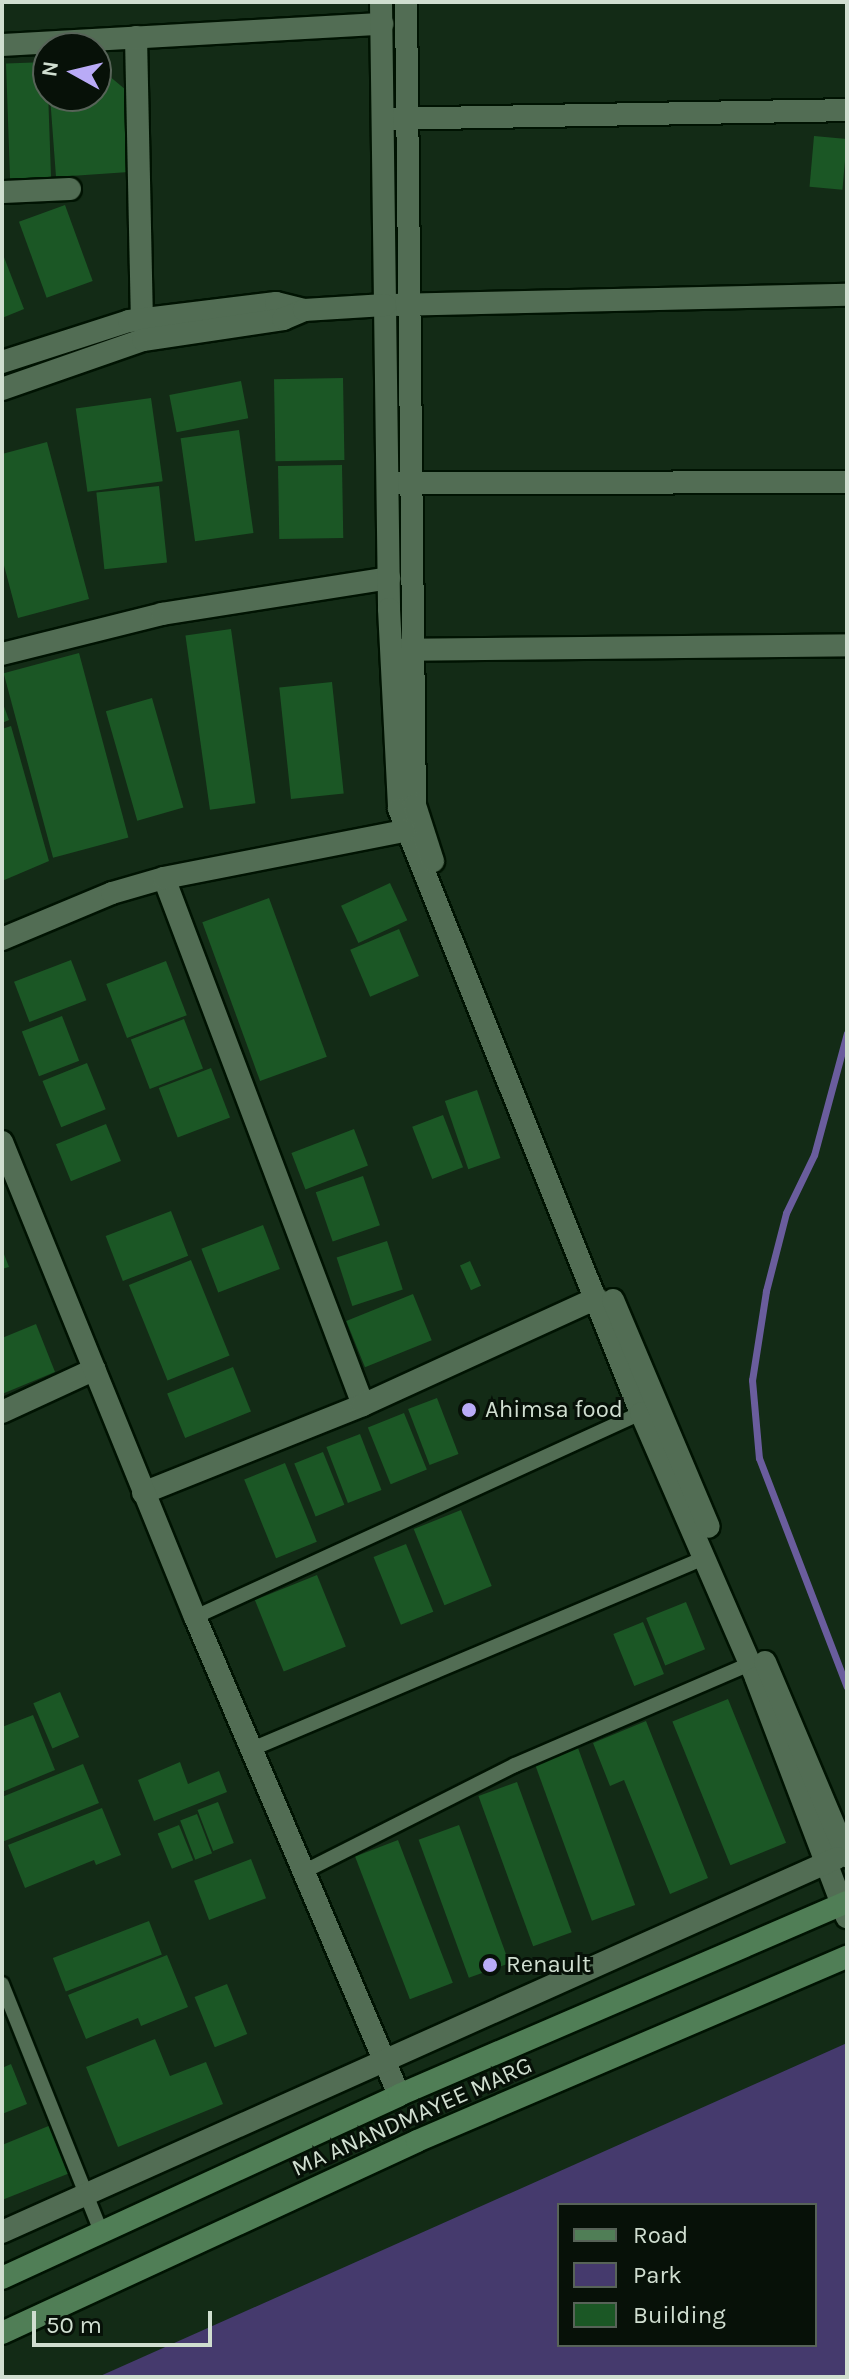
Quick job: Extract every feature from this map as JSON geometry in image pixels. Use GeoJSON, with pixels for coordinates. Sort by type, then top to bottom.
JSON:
{"type":"FeatureCollection","features":[{"type":"Feature","properties":{"kind":"main road","name":"MA ANANDMAYEE MARG"},"geometry":{"type":"LineString","coordinates":[[2,2278],[399,2095],[845,1908]]}},
{"type":"Feature","properties":{"kind":"main road","name":"MA ANANDMAYEE MARG"},"geometry":{"type":"LineString","coordinates":[[2,2333],[417,2141],[847,1957]]}},
{"type":"Feature","properties":{"kind":"street"},"geometry":{"type":"LineString","coordinates":[[406,2],[412,482],[401,650],[399,809],[404,831],[597,1298],[641,1413],[707,1557],[824,1864],[845,1908]]}},
{"type":"Feature","properties":{"kind":"street"},"geometry":{"type":"LineString","coordinates":[[2,45],[136,37],[381,13],[389,578],[401,650],[415,805],[423,838],[847,1855],[2,2232]]}},
{"type":"Feature","properties":{"kind":"street"},"geometry":{"type":"LineString","coordinates":[[136,37],[142,319]]}},
{"type":"Feature","properties":{"kind":"street"},"geometry":{"type":"LineString","coordinates":[[383,119],[847,110]]}},
{"type":"Feature","properties":{"kind":"street"},"geometry":{"type":"LineString","coordinates":[[2,192],[70,189]]}},
{"type":"Feature","properties":{"kind":"street"},"geometry":{"type":"LineString","coordinates":[[2,362],[61,339],[142,319],[276,303],[304,310],[385,305],[847,295]]}},
{"type":"Feature","properties":{"kind":"street"},"geometry":{"type":"LineString","coordinates":[[2,389],[111,347],[283,319],[304,310]]}},
{"type":"Feature","properties":{"kind":"street"},"geometry":{"type":"LineString","coordinates":[[388,483],[847,482]]}},
{"type":"Feature","properties":{"kind":"street"},"geometry":{"type":"LineString","coordinates":[[2,654],[162,614],[389,578]]}},
{"type":"Feature","properties":{"kind":"street"},"geometry":{"type":"LineString","coordinates":[[401,650],[847,645]]}},
{"type":"Feature","properties":{"kind":"street"},"geometry":{"type":"LineString","coordinates":[[2,939],[112,893],[164,878],[404,831]]}},
{"type":"Feature","properties":{"kind":"street"},"geometry":{"type":"LineString","coordinates":[[164,878],[363,1405]]}},
{"type":"Feature","properties":{"kind":"street"},"geometry":{"type":"LineString","coordinates":[[2,1142],[143,1493],[399,2095]]}},
{"type":"Feature","properties":{"kind":"street"},"geometry":{"type":"LineString","coordinates":[[143,1493],[363,1405],[597,1298]]}},
{"type":"Feature","properties":{"kind":"street"},"geometry":{"type":"LineString","coordinates":[[2,1412],[95,1369]]}},
{"type":"Feature","properties":{"kind":"lane"},"geometry":{"type":"LineString","coordinates":[[195,1617],[641,1413]]}},
{"type":"Feature","properties":{"kind":"lane"},"geometry":{"type":"LineString","coordinates":[[252,1749],[707,1557]]}},
{"type":"Feature","properties":{"kind":"lane"},"geometry":{"type":"LineString","coordinates":[[303,1872],[515,1765],[750,1664]]}},
{"type":"Feature","properties":{"kind":"lane"},"geometry":{"type":"LineString","coordinates":[[2,1984],[102,2234]]}},
{"type":"Feature","properties":{"kind":"green space"},"geometry":{"type":"Polygon","coordinates":[[[847,2043],[847,2377],[98,2377],[847,2043]]]}},
{"type":"Feature","properties":{"kind":"building"},"geometry":{"type":"Polygon","coordinates":[[[6,63],[32,63],[32,112],[49,112],[51,184],[10,185],[6,63]]]}},
{"type":"Feature","properties":{"kind":"building"},"geometry":{"type":"Polygon","coordinates":[[[112,78],[126,90],[129,172],[56,177],[51,112],[112,112],[112,78]]]}},
{"type":"Feature","properties":{"kind":"building"},"geometry":{"type":"Polygon","coordinates":[[[814,136],[847,139],[842,190],[810,187],[814,136]]]}},
{"type":"Feature","properties":{"kind":"building"},"geometry":{"type":"Polygon","coordinates":[[[65,205],[93,281],[47,298],[19,222],[65,205]]]}},
{"type":"Feature","properties":{"kind":"building"},"geometry":{"type":"Polygon","coordinates":[[[2,252],[24,309],[2,318],[2,252]]]}},
{"type":"Feature","properties":{"kind":"building"},"geometry":{"type":"Polygon","coordinates":[[[343,378],[344,460],[275,461],[274,379],[343,378]]]}},
{"type":"Feature","properties":{"kind":"building"},"geometry":{"type":"Polygon","coordinates":[[[241,381],[248,418],[177,432],[169,395],[241,381]]]}},
{"type":"Feature","properties":{"kind":"building"},"geometry":{"type":"Polygon","coordinates":[[[151,398],[163,481],[87,492],[76,409],[151,398]]]}},
{"type":"Feature","properties":{"kind":"building"},"geometry":{"type":"Polygon","coordinates":[[[239,430],[253,533],[195,541],[181,438],[239,430]]]}},
{"type":"Feature","properties":{"kind":"building"},"geometry":{"type":"Polygon","coordinates":[[[47,442],[89,599],[18,618],[2,558],[2,454],[47,442]]]}},
{"type":"Feature","properties":{"kind":"building"},"geometry":{"type":"Polygon","coordinates":[[[342,465],[343,538],[279,539],[278,466],[342,465]]]}},
{"type":"Feature","properties":{"kind":"building"},"geometry":{"type":"Polygon","coordinates":[[[159,486],[167,563],[104,569],[96,493],[159,486]]]}},
{"type":"Feature","properties":{"kind":"building"},"geometry":{"type":"Polygon","coordinates":[[[231,629],[255,803],[210,810],[185,635],[231,629]]]}},
{"type":"Feature","properties":{"kind":"building"},"geometry":{"type":"Polygon","coordinates":[[[79,653],[128,837],[53,858],[4,673],[79,653]]]}},
{"type":"Feature","properties":{"kind":"building"},"geometry":{"type":"Polygon","coordinates":[[[332,682],[344,793],[291,799],[279,688],[332,682]]]}},
{"type":"Feature","properties":{"kind":"building"},"geometry":{"type":"Polygon","coordinates":[[[152,698],[183,808],[137,821],[106,711],[152,698]]]}},
{"type":"Feature","properties":{"kind":"building"},"geometry":{"type":"Polygon","coordinates":[[[2,701],[9,720],[2,723],[2,701]]]}},
{"type":"Feature","properties":{"kind":"building"},"geometry":{"type":"Polygon","coordinates":[[[11,726],[49,861],[2,881],[2,729],[11,726]]]}},
{"type":"Feature","properties":{"kind":"building"},"geometry":{"type":"Polygon","coordinates":[[[390,883],[407,920],[358,943],[341,906],[390,883]]]}},
{"type":"Feature","properties":{"kind":"building"},"geometry":{"type":"Polygon","coordinates":[[[269,898],[327,1057],[260,1081],[202,922],[269,898]]]}},
{"type":"Feature","properties":{"kind":"building"},"geometry":{"type":"Polygon","coordinates":[[[399,929],[419,976],[370,997],[350,950],[399,929]]]}},
{"type":"Feature","properties":{"kind":"building"},"geometry":{"type":"Polygon","coordinates":[[[71,960],[86,1000],[29,1022],[14,982],[71,960]]]}},
{"type":"Feature","properties":{"kind":"building"},"geometry":{"type":"Polygon","coordinates":[[[166,961],[187,1015],[127,1038],[106,984],[166,961]]]}},
{"type":"Feature","properties":{"kind":"building"},"geometry":{"type":"Polygon","coordinates":[[[62,1016],[79,1061],[39,1076],[22,1031],[62,1016]]]}},
{"type":"Feature","properties":{"kind":"building"},"geometry":{"type":"Polygon","coordinates":[[[184,1019],[203,1068],[150,1089],[131,1039],[184,1019]]]}},
{"type":"Feature","properties":{"kind":"building"},"geometry":{"type":"Polygon","coordinates":[[[87,1063],[106,1109],[61,1127],[42,1081],[87,1063]]]}},
{"type":"Feature","properties":{"kind":"building"},"geometry":{"type":"Polygon","coordinates":[[[211,1068],[230,1117],[178,1138],[159,1088],[211,1068]]]}},
{"type":"Feature","properties":{"kind":"building"},"geometry":{"type":"Polygon","coordinates":[[[477,1090],[500,1158],[468,1169],[445,1101],[477,1090]]]}},
{"type":"Feature","properties":{"kind":"building"},"geometry":{"type":"Polygon","coordinates":[[[443,1115],[463,1167],[432,1179],[412,1127],[443,1115]]]}},
{"type":"Feature","properties":{"kind":"building"},"geometry":{"type":"Polygon","coordinates":[[[106,1124],[121,1161],[71,1181],[56,1144],[106,1124]]]}},
{"type":"Feature","properties":{"kind":"building"},"geometry":{"type":"Polygon","coordinates":[[[354,1129],[368,1165],[305,1189],[291,1153],[354,1129]]]}},
{"type":"Feature","properties":{"kind":"building"},"geometry":{"type":"Polygon","coordinates":[[[363,1176],[380,1225],[333,1241],[316,1192],[363,1176]]]}},
{"type":"Feature","properties":{"kind":"building"},"geometry":{"type":"Polygon","coordinates":[[[171,1211],[188,1256],[123,1281],[106,1236],[171,1211]]]}},
{"type":"Feature","properties":{"kind":"building"},"geometry":{"type":"Polygon","coordinates":[[[263,1225],[280,1269],[218,1293],[201,1249],[263,1225]]]}},
{"type":"Feature","properties":{"kind":"building"},"geometry":{"type":"Polygon","coordinates":[[[387,1241],[403,1290],[352,1306],[337,1257],[387,1241]]]}},
{"type":"Feature","properties":{"kind":"building"},"geometry":{"type":"Polygon","coordinates":[[[2,1249],[9,1267],[2,1269],[2,1249]]]}},
{"type":"Feature","properties":{"kind":"building"},"geometry":{"type":"Polygon","coordinates":[[[191,1260],[230,1355],[167,1381],[129,1285],[191,1260]]]}},
{"type":"Feature","properties":{"kind":"building"},"geometry":{"type":"Polygon","coordinates":[[[470,1261],[481,1286],[471,1290],[460,1265],[470,1261]]]}},
{"type":"Feature","properties":{"kind":"building"},"geometry":{"type":"Polygon","coordinates":[[[413,1294],[432,1340],[365,1367],[346,1321],[413,1294]]]}},
{"type":"Feature","properties":{"kind":"building"},"geometry":{"type":"Polygon","coordinates":[[[36,1324],[55,1372],[2,1394],[2,1338],[36,1324]]]}},
{"type":"Feature","properties":{"kind":"building"},"geometry":{"type":"Polygon","coordinates":[[[233,1367],[251,1412],[185,1438],[167,1394],[233,1367]]]}},
{"type":"Feature","properties":{"kind":"building"},"geometry":{"type":"Polygon","coordinates":[[[437,1398],[459,1454],[430,1465],[408,1409],[437,1398]]]}},
{"type":"Feature","properties":{"kind":"building"},"geometry":{"type":"Polygon","coordinates":[[[404,1413],[427,1470],[391,1484],[368,1428],[404,1413]]]}},
{"type":"Feature","properties":{"kind":"building"},"geometry":{"type":"Polygon","coordinates":[[[360,1434],[382,1490],[348,1503],[326,1447],[360,1434]]]}},
{"type":"Feature","properties":{"kind":"building"},"geometry":{"type":"Polygon","coordinates":[[[323,1452],[344,1505],[316,1516],[294,1464],[323,1452]]]}},
{"type":"Feature","properties":{"kind":"building"},"geometry":{"type":"Polygon","coordinates":[[[285,1463],[317,1542],[276,1558],[244,1479],[285,1463]]]}},
{"type":"Feature","properties":{"kind":"building"},"geometry":{"type":"Polygon","coordinates":[[[461,1510],[492,1586],[444,1605],[414,1529],[461,1510]]]}},
{"type":"Feature","properties":{"kind":"building"},"geometry":{"type":"Polygon","coordinates":[[[406,1544],[433,1612],[401,1625],[374,1557],[406,1544]]]}},
{"type":"Feature","properties":{"kind":"building"},"geometry":{"type":"Polygon","coordinates":[[[317,1575],[346,1646],[284,1671],[255,1600],[317,1575]]]}},
{"type":"Feature","properties":{"kind":"building"},"geometry":{"type":"Polygon","coordinates":[[[686,1602],[705,1649],[665,1665],[646,1618],[686,1602]]]}},
{"type":"Feature","properties":{"kind":"building"},"geometry":{"type":"Polygon","coordinates":[[[643,1622],[664,1674],[634,1686],[613,1634],[643,1622]]]}},
{"type":"Feature","properties":{"kind":"building"},"geometry":{"type":"Polygon","coordinates":[[[60,1692],[79,1737],[52,1748],[33,1703],[60,1692]]]}},
{"type":"Feature","properties":{"kind":"building"},"geometry":{"type":"Polygon","coordinates":[[[728,1699],[786,1843],[730,1865],[672,1721],[728,1699]]]}},
{"type":"Feature","properties":{"kind":"building"},"geometry":{"type":"Polygon","coordinates":[[[33,1715],[55,1770],[2,1792],[2,1727],[33,1715]]]}},
{"type":"Feature","properties":{"kind":"building"},"geometry":{"type":"Polygon","coordinates":[[[646,1721],[708,1878],[670,1894],[624,1780],[610,1786],[593,1743],[646,1721]]]}},
{"type":"Feature","properties":{"kind":"building"},"geometry":{"type":"Polygon","coordinates":[[[578,1748],[635,1905],[592,1921],[535,1764],[578,1748]]]}},
{"type":"Feature","properties":{"kind":"building"},"geometry":{"type":"Polygon","coordinates":[[[180,1762],[188,1784],[219,1771],[227,1792],[154,1821],[138,1780],[180,1762]]]}},
{"type":"Feature","properties":{"kind":"building"},"geometry":{"type":"Polygon","coordinates":[[[83,1764],[99,1803],[2,1842],[2,1797],[83,1764]]]}},
{"type":"Feature","properties":{"kind":"building"},"geometry":{"type":"Polygon","coordinates":[[[517,1782],[572,1932],[533,1946],[478,1796],[517,1782]]]}},
{"type":"Feature","properties":{"kind":"building"},"geometry":{"type":"Polygon","coordinates":[[[218,1802],[234,1843],[213,1851],[197,1810],[218,1802]]]}},
{"type":"Feature","properties":{"kind":"building"},"geometry":{"type":"Polygon","coordinates":[[[102,1808],[121,1855],[96,1865],[94,1860],[25,1888],[8,1845],[102,1808]]]}},
{"type":"Feature","properties":{"kind":"building"},"geometry":{"type":"Polygon","coordinates":[[[197,1814],[212,1853],[195,1860],[180,1820],[197,1814]]]}},
{"type":"Feature","properties":{"kind":"building"},"geometry":{"type":"Polygon","coordinates":[[[179,1825],[193,1860],[172,1869],[158,1834],[179,1825]]]}},
{"type":"Feature","properties":{"kind":"building"},"geometry":{"type":"Polygon","coordinates":[[[459,1825],[509,1963],[469,1978],[419,1840],[459,1825]]]}},
{"type":"Feature","properties":{"kind":"building"},"geometry":{"type":"Polygon","coordinates":[[[398,1840],[453,1983],[410,1999],[355,1856],[398,1840]]]}},
{"type":"Feature","properties":{"kind":"building"},"geometry":{"type":"Polygon","coordinates":[[[251,1859],[266,1898],[209,1920],[194,1881],[251,1859]]]}},
{"type":"Feature","properties":{"kind":"building"},"geometry":{"type":"Polygon","coordinates":[[[149,1921],[162,1955],[66,1992],[53,1958],[149,1921]]]}},
{"type":"Feature","properties":{"kind":"building"},"geometry":{"type":"Polygon","coordinates":[[[167,1955],[188,2007],[141,2026],[138,2018],[86,2039],[68,1995],[167,1955]]]}},
{"type":"Feature","properties":{"kind":"building"},"geometry":{"type":"Polygon","coordinates":[[[227,1984],[247,2034],[215,2047],[195,1997],[227,1984]]]}},
{"type":"Feature","properties":{"kind":"building"},"geometry":{"type":"Polygon","coordinates":[[[155,2039],[170,2076],[206,2062],[223,2104],[118,2147],[86,2067],[155,2039]]]}},
{"type":"Feature","properties":{"kind":"building"},"geometry":{"type":"Polygon","coordinates":[[[11,2064],[27,2104],[2,2114],[2,2068],[11,2064]]]}},
{"type":"Feature","properties":{"kind":"building"},"geometry":{"type":"Polygon","coordinates":[[[51,2125],[70,2173],[2,2200],[2,2145],[51,2125]]]}},
{"type":"Feature","properties":{"kind":"waterway"},"geometry":{"type":"LineString","coordinates":[[847,1033],[814,1155],[786,1213],[766,1291],[752,1380],[759,1458],[847,1687]]}},
{"type":"Feature","properties":{"kind":"place","name":"Ahimsa food"},"geometry":{"type":"Point","coordinates":[469,1410]}},
{"type":"Feature","properties":{"kind":"place","name":"Renault"},"geometry":{"type":"Point","coordinates":[490,1965]}}]}
